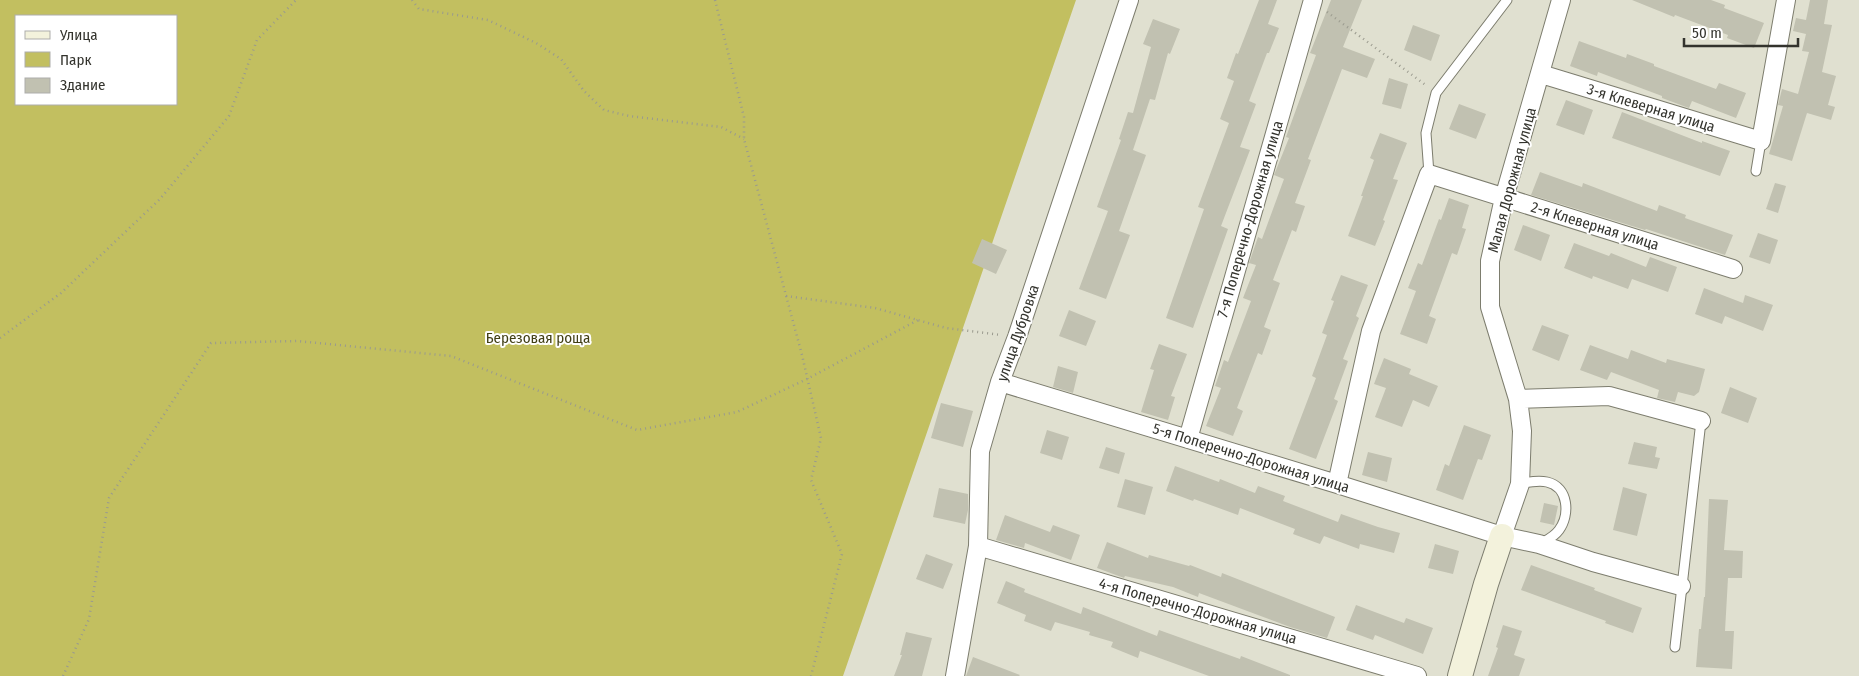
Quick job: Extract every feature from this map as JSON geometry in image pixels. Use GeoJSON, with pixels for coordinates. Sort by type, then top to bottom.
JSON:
{"type":"FeatureCollection","features":[{"type":"Feature","properties":{"kind":"street","name":"улица Дубровка"},"geometry":{"type":"LineString","coordinates":[[955,676],[978,546],[980,451],[1000,382],[1017,338],[1129,0]]}},
{"type":"Feature","properties":{"kind":"street","name":"7-я Поперечно-Дорожная улица"},"geometry":{"type":"LineString","coordinates":[[1188,439],[1313,0]]}},
{"type":"Feature","properties":{"kind":"street","name":"Малая Дорожная улица"},"geometry":{"type":"LineString","coordinates":[[1502,536],[1520,484],[1522,431],[1518,400],[1490,307],[1490,260],[1504,198],[1561,0]]}},
{"type":"Feature","properties":{"kind":"street"},"geometry":{"type":"LineString","coordinates":[[1761,141],[1785,0]]}},
{"type":"Feature","properties":{"kind":"street","name":"3-я Клеверная улица"},"geometry":{"type":"LineString","coordinates":[[1541,74],[1761,141]]}},
{"type":"Feature","properties":{"kind":"street"},"geometry":{"type":"LineString","coordinates":[[1337,484],[1371,331],[1429,174]]}},
{"type":"Feature","properties":{"kind":"street","name":"2-я Клеверная улица"},"geometry":{"type":"LineString","coordinates":[[1429,174],[1733,269]]}},
{"type":"Feature","properties":{"kind":"street","name":"5-я Поперечно-Дорожная улица"},"geometry":{"type":"LineString","coordinates":[[1000,382],[1502,536]]}},
{"type":"Feature","properties":{"kind":"street"},"geometry":{"type":"LineString","coordinates":[[1518,400],[1609,396],[1701,421]]}},
{"type":"Feature","properties":{"kind":"street"},"geometry":{"type":"LineString","coordinates":[[1460,676],[1486,584],[1502,536],[1540,544],[1593,562],[1681,586]]}},
{"type":"Feature","properties":{"kind":"street","name":"4-я Поперечно-Дорожная улица"},"geometry":{"type":"LineString","coordinates":[[978,546],[1417,676]]}},
{"type":"Feature","properties":{"kind":"lane"},"geometry":{"type":"LineString","coordinates":[[1429,174],[1426,133],[1436,93],[1507,0]]}},
{"type":"Feature","properties":{"kind":"lane"},"geometry":{"type":"LineString","coordinates":[[1756,171],[1761,141]]}},
{"type":"Feature","properties":{"kind":"lane"},"geometry":{"type":"LineString","coordinates":[[1675,647],[1701,421]]}},
{"type":"Feature","properties":{"kind":"lane"},"geometry":{"type":"LineString","coordinates":[[1520,484],[1535,481],[1549,482],[1563,492],[1566,504],[1564,519],[1559,531],[1540,544]]}},
{"type":"Feature","properties":{"kind":"path"},"geometry":{"type":"LineString","coordinates":[[0,338],[61,293],[160,199],[229,116],[257,40],[296,0]]}},
{"type":"Feature","properties":{"kind":"path"},"geometry":{"type":"LineString","coordinates":[[412,0],[419,9],[488,20],[536,43],[561,59],[584,91],[604,110],[629,116],[721,127],[744,139]]}},
{"type":"Feature","properties":{"kind":"path"},"geometry":{"type":"LineString","coordinates":[[715,0],[744,117],[744,139],[786,296],[821,438],[811,480],[842,554],[811,676]]}},
{"type":"Feature","properties":{"kind":"path"},"geometry":{"type":"LineString","coordinates":[[1313,0],[1436,93]]}},
{"type":"Feature","properties":{"kind":"path"},"geometry":{"type":"LineString","coordinates":[[786,296],[875,308],[946,328],[1017,338]]}},
{"type":"Feature","properties":{"kind":"path"},"geometry":{"type":"LineString","coordinates":[[63,676],[89,619],[109,498],[211,343],[297,341],[451,356],[637,430],[737,412],[807,379],[918,320]]}},
{"type":"Feature","properties":{"kind":"green space","name":"Березовая роща"},"geometry":{"type":"Polygon","coordinates":[[[0,0],[1076,0],[843,676],[0,676],[0,0]]]}},
{"type":"Feature","properties":{"kind":"building"},"geometry":{"type":"Polygon","coordinates":[[[1259,0],[1277,0],[1268,24],[1279,28],[1269,53],[1267,53],[1249,101],[1256,104],[1240,147],[1250,150],[1221,226],[1228,229],[1193,328],[1166,318],[1204,209],[1198,207],[1229,123],[1220,119],[1234,81],[1227,78],[1259,0]]]}},
{"type":"Feature","properties":{"kind":"building"},"geometry":{"type":"Polygon","coordinates":[[[1331,0],[1362,0],[1343,47],[1375,59],[1367,78],[1342,69],[1308,159],[1311,160],[1295,203],[1305,206],[1296,232],[1292,230],[1273,280],[1280,283],[1264,327],[1271,330],[1262,355],[1258,353],[1237,408],[1243,411],[1233,436],[1206,426],[1221,388],[1215,386],[1224,360],[1228,362],[1251,301],[1243,298],[1256,265],[1249,263],[1258,237],[1262,239],[1284,179],[1274,175],[1289,138],[1286,137],[1316,55],[1310,53],[1331,0]]]}},
{"type":"Feature","properties":{"kind":"building"},"geometry":{"type":"Polygon","coordinates":[[[1632,0],[1711,0],[1725,5],[1724,8],[1764,23],[1754,48],[1727,38],[1728,35],[1675,15],[1674,17],[1632,0]]]}},
{"type":"Feature","properties":{"kind":"building"},"geometry":{"type":"Polygon","coordinates":[[[1810,0],[1828,0],[1824,24],[1832,25],[1822,72],[1836,76],[1828,105],[1835,107],[1831,120],[1807,113],[1792,161],[1769,154],[1783,106],[1778,105],[1782,89],[1798,94],[1809,52],[1802,51],[1806,34],[1793,31],[1796,18],[1806,20],[1810,0]]]}},
{"type":"Feature","properties":{"kind":"building"},"geometry":{"type":"Polygon","coordinates":[[[1153,19],[1180,29],[1170,54],[1168,53],[1155,100],[1150,99],[1133,150],[1146,155],[1119,231],[1130,235],[1106,299],[1079,289],[1108,211],[1097,207],[1121,140],[1119,139],[1128,112],[1133,113],[1151,47],[1143,44],[1153,19]]]}},
{"type":"Feature","properties":{"kind":"building"},"geometry":{"type":"Polygon","coordinates":[[[1413,25],[1440,35],[1431,61],[1404,50],[1413,25]]]}},
{"type":"Feature","properties":{"kind":"building"},"geometry":{"type":"Polygon","coordinates":[[[1579,41],[1626,58],[1627,54],[1716,89],[1719,83],[1746,93],[1736,118],[1692,101],[1689,108],[1598,72],[1597,76],[1570,66],[1579,41]]]}},
{"type":"Feature","properties":{"kind":"building"},"geometry":{"type":"Polygon","coordinates":[[[1389,78],[1408,84],[1401,109],[1382,104],[1389,78]]]}},
{"type":"Feature","properties":{"kind":"building"},"geometry":{"type":"Polygon","coordinates":[[[1566,100],[1593,110],[1584,135],[1556,125],[1566,100]]]}},
{"type":"Feature","properties":{"kind":"building"},"geometry":{"type":"Polygon","coordinates":[[[1459,104],[1486,114],[1476,139],[1449,129],[1459,104]]]}},
{"type":"Feature","properties":{"kind":"building"},"geometry":{"type":"Polygon","coordinates":[[[1622,112],[1702,143],[1702,141],[1730,151],[1720,176],[1612,138],[1622,112]]]}},
{"type":"Feature","properties":{"kind":"building"},"geometry":{"type":"Polygon","coordinates":[[[1380,133],[1407,143],[1393,179],[1398,180],[1375,246],[1348,236],[1363,196],[1361,196],[1374,160],[1370,158],[1380,133]]]}},
{"type":"Feature","properties":{"kind":"building"},"geometry":{"type":"Polygon","coordinates":[[[1540,172],[1582,187],[1583,183],[1657,211],[1659,205],[1686,215],[1685,218],[1733,235],[1725,255],[1531,195],[1540,172]]]}},
{"type":"Feature","properties":{"kind":"building"},"geometry":{"type":"Polygon","coordinates":[[[1775,183],[1786,186],[1778,213],[1766,209],[1775,183]]]}},
{"type":"Feature","properties":{"kind":"building"},"geometry":{"type":"Polygon","coordinates":[[[1449,198],[1469,205],[1462,228],[1466,229],[1457,255],[1452,253],[1429,316],[1436,319],[1427,344],[1400,334],[1416,291],[1408,288],[1418,263],[1422,265],[1449,198]]]}},
{"type":"Feature","properties":{"kind":"building"},"geometry":{"type":"Polygon","coordinates":[[[1523,225],[1550,235],[1541,261],[1514,250],[1523,225]]]}},
{"type":"Feature","properties":{"kind":"building"},"geometry":{"type":"Polygon","coordinates":[[[1758,233],[1778,240],[1770,264],[1749,257],[1758,233]]]}},
{"type":"Feature","properties":{"kind":"building"},"geometry":{"type":"Polygon","coordinates":[[[982,239],[1007,250],[996,274],[972,263],[982,239]]]}},
{"type":"Feature","properties":{"kind":"building"},"geometry":{"type":"Polygon","coordinates":[[[1574,243],[1609,256],[1611,253],[1646,267],[1650,257],[1677,267],[1668,292],[1632,279],[1628,289],[1593,276],[1592,279],[1564,268],[1574,243]]]}},
{"type":"Feature","properties":{"kind":"building"},"geometry":{"type":"Polygon","coordinates":[[[1341,275],[1368,285],[1356,316],[1359,318],[1343,359],[1348,361],[1334,399],[1338,401],[1316,459],[1289,449],[1316,378],[1312,376],[1327,335],[1322,333],[1334,301],[1331,300],[1341,275]]]}},
{"type":"Feature","properties":{"kind":"building"},"geometry":{"type":"Polygon","coordinates":[[[1704,288],[1743,303],[1745,295],[1773,305],[1763,331],[1725,316],[1722,324],[1695,314],[1704,288]]]}},
{"type":"Feature","properties":{"kind":"building"},"geometry":{"type":"Polygon","coordinates":[[[1069,310],[1096,321],[1086,346],[1059,336],[1069,310]]]}},
{"type":"Feature","properties":{"kind":"building"},"geometry":{"type":"Polygon","coordinates":[[[1542,325],[1569,335],[1559,361],[1532,350],[1542,325]]]}},
{"type":"Feature","properties":{"kind":"building"},"geometry":{"type":"Polygon","coordinates":[[[1159,344],[1187,354],[1171,396],[1175,397],[1168,420],[1141,412],[1154,370],[1150,369],[1159,344]]]}},
{"type":"Feature","properties":{"kind":"building"},"geometry":{"type":"Polygon","coordinates":[[[1590,345],[1628,359],[1631,350],[1666,363],[1667,359],[1705,369],[1699,392],[1694,396],[1678,392],[1675,402],[1657,398],[1659,390],[1611,372],[1607,380],[1580,370],[1590,345]]]}},
{"type":"Feature","properties":{"kind":"building"},"geometry":{"type":"Polygon","coordinates":[[[1384,358],[1411,369],[1409,374],[1438,386],[1429,407],[1413,400],[1402,427],[1375,417],[1386,388],[1374,384],[1384,358]]]}},
{"type":"Feature","properties":{"kind":"building"},"geometry":{"type":"Polygon","coordinates":[[[1058,366],[1078,372],[1073,393],[1053,387],[1058,366]]]}},
{"type":"Feature","properties":{"kind":"building"},"geometry":{"type":"Polygon","coordinates":[[[1730,387],[1757,398],[1748,423],[1721,413],[1730,387]]]}},
{"type":"Feature","properties":{"kind":"building"},"geometry":{"type":"Polygon","coordinates":[[[941,403],[973,411],[963,447],[931,438],[941,403]]]}},
{"type":"Feature","properties":{"kind":"building"},"geometry":{"type":"Polygon","coordinates":[[[1464,425],[1491,435],[1482,460],[1478,459],[1463,500],[1436,490],[1445,464],[1449,466],[1464,425]]]}},
{"type":"Feature","properties":{"kind":"building"},"geometry":{"type":"Polygon","coordinates":[[[1047,430],[1069,437],[1062,460],[1040,453],[1047,430]]]}},
{"type":"Feature","properties":{"kind":"building"},"geometry":{"type":"Polygon","coordinates":[[[1634,442],[1657,447],[1655,457],[1660,458],[1657,469],[1628,464],[1634,442]]]}},
{"type":"Feature","properties":{"kind":"building"},"geometry":{"type":"Polygon","coordinates":[[[1106,447],[1125,453],[1119,474],[1099,468],[1106,447]]]}},
{"type":"Feature","properties":{"kind":"building"},"geometry":{"type":"Polygon","coordinates":[[[1368,452],[1392,458],[1387,482],[1362,475],[1368,452]]]}},
{"type":"Feature","properties":{"kind":"building"},"geometry":{"type":"Polygon","coordinates":[[[1175,466],[1219,482],[1220,479],[1255,493],[1258,486],[1285,496],[1283,501],[1338,522],[1341,514],[1400,533],[1394,553],[1360,544],[1359,549],[1324,536],[1320,544],[1293,534],[1295,529],[1240,508],[1238,515],[1166,491],[1175,466]]]}},
{"type":"Feature","properties":{"kind":"building"},"geometry":{"type":"Polygon","coordinates":[[[1125,479],[1153,487],[1145,515],[1117,507],[1125,479]]]}},
{"type":"Feature","properties":{"kind":"building"},"geometry":{"type":"Polygon","coordinates":[[[1623,487],[1647,494],[1637,536],[1613,530],[1623,487]]]}},
{"type":"Feature","properties":{"kind":"building"},"geometry":{"type":"Polygon","coordinates":[[[939,488],[968,494],[968,510],[965,524],[933,517],[939,488]]]}},
{"type":"Feature","properties":{"kind":"building"},"geometry":{"type":"Polygon","coordinates":[[[1709,499],[1728,500],[1724,550],[1743,551],[1742,578],[1728,578],[1725,631],[1734,631],[1732,669],[1696,667],[1699,629],[1701,629],[1705,597],[1709,499]]]}},
{"type":"Feature","properties":{"kind":"building"},"geometry":{"type":"Polygon","coordinates":[[[1544,503],[1558,506],[1554,525],[1540,522],[1544,503]]]}},
{"type":"Feature","properties":{"kind":"building"},"geometry":{"type":"Polygon","coordinates":[[[1005,515],[1050,532],[1053,525],[1080,535],[1071,560],[1025,543],[1024,548],[996,540],[1005,515]]]}},
{"type":"Feature","properties":{"kind":"building"},"geometry":{"type":"Polygon","coordinates":[[[1107,542],[1148,558],[1149,555],[1190,565],[1221,577],[1222,573],[1335,617],[1327,638],[1290,627],[1199,593],[1198,597],[1173,587],[1125,576],[1124,578],[1097,568],[1107,542]]]}},
{"type":"Feature","properties":{"kind":"building"},"geometry":{"type":"Polygon","coordinates":[[[1435,544],[1459,551],[1453,574],[1428,568],[1435,544]]]}},
{"type":"Feature","properties":{"kind":"building"},"geometry":{"type":"Polygon","coordinates":[[[926,554],[953,564],[943,589],[916,579],[926,554]]]}},
{"type":"Feature","properties":{"kind":"building"},"geometry":{"type":"Polygon","coordinates":[[[1531,565],[1595,588],[1594,590],[1642,608],[1633,633],[1605,623],[1606,621],[1521,590],[1531,565]]]}},
{"type":"Feature","properties":{"kind":"building"},"geometry":{"type":"Polygon","coordinates":[[[1006,581],[1025,589],[1024,592],[1081,614],[1083,607],[1157,636],[1159,630],[1240,659],[1241,656],[1290,676],[1209,676],[1140,651],[1138,658],[1111,647],[1113,642],[1089,635],[1090,632],[1055,622],[1051,631],[1024,621],[1026,615],[997,603],[1006,581]]]}},
{"type":"Feature","properties":{"kind":"building"},"geometry":{"type":"Polygon","coordinates":[[[1356,605],[1404,623],[1406,618],[1433,628],[1423,654],[1375,635],[1373,640],[1346,630],[1356,605]]]}},
{"type":"Feature","properties":{"kind":"building"},"geometry":{"type":"Polygon","coordinates":[[[1503,625],[1522,631],[1514,655],[1525,659],[1519,676],[1488,676],[1498,648],[1496,647],[1503,625]]]}},
{"type":"Feature","properties":{"kind":"building"},"geometry":{"type":"Polygon","coordinates":[[[906,632],[932,638],[922,676],[894,676],[902,655],[900,655],[906,632]]]}},
{"type":"Feature","properties":{"kind":"building"},"geometry":{"type":"Polygon","coordinates":[[[973,657],[1020,675],[966,676],[973,657]]]}}]}
